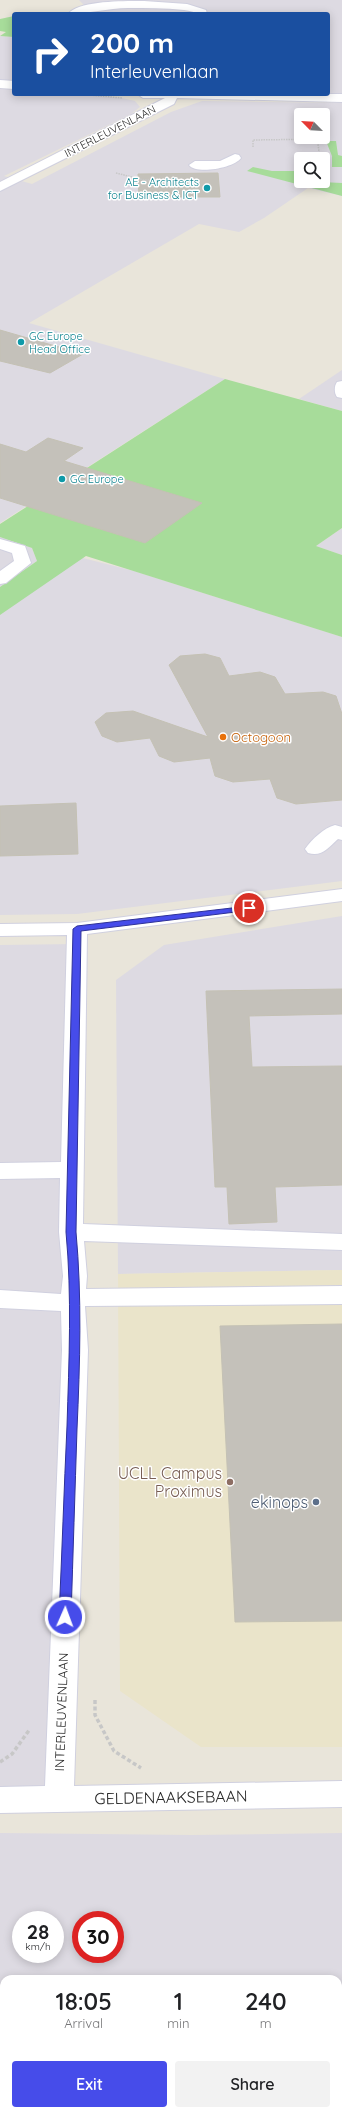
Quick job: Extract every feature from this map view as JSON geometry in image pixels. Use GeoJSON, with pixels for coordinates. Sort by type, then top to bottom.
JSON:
{"type":"FeatureCollection","features":[{"type":"Feature","properties":{"kind":"street"},"geometry":{"type":"LineString","coordinates":[[78,12],[95,6],[125,4],[187,7],[202,12]]}},
{"type":"Feature","properties":{"kind":"street"},"geometry":{"type":"LineString","coordinates":[[0,84],[12,85]]}},
{"type":"Feature","properties":{"kind":"street","name":"INTERLEUVENLAAN"},"geometry":{"type":"LineString","coordinates":[[0,187],[170,101],[172,96]]}},
{"type":"Feature","properties":{"kind":"street"},"geometry":{"type":"LineString","coordinates":[[229,96],[342,98]]}},
{"type":"Feature","properties":{"kind":"street"},"geometry":{"type":"LineString","coordinates":[[195,165],[222,164],[235,158]]}},
{"type":"Feature","properties":{"kind":"street"},"geometry":{"type":"LineString","coordinates":[[342,384],[342,394]]}},
{"type":"Feature","properties":{"kind":"street"},"geometry":{"type":"LineString","coordinates":[[0,544],[19,550],[23,563],[0,579]]}},
{"type":"Feature","properties":{"kind":"street"},"geometry":{"type":"LineString","coordinates":[[315,849],[335,832],[342,834]]}},
{"type":"Feature","properties":{"kind":"street"},"geometry":{"type":"LineString","coordinates":[[0,930],[77,929],[342,895]]}},
{"type":"Feature","properties":{"kind":"street","name":"INTERLEUVENLAAN"},"geometry":{"type":"LineString","coordinates":[[58,1800],[75,1350],[73,1300],[75,1276],[71,1232],[77,929]]}},
{"type":"Feature","properties":{"kind":"street"},"geometry":{"type":"LineString","coordinates":[[0,1171],[72,1170]]}},
{"type":"Feature","properties":{"kind":"street"},"geometry":{"type":"LineString","coordinates":[[71,1232],[342,1242]]}},
{"type":"Feature","properties":{"kind":"street"},"geometry":{"type":"LineString","coordinates":[[0,1299],[73,1300],[342,1295]]}},
{"type":"Feature","properties":{"kind":"street","name":"GELDENAAKSEBAAN"},"geometry":{"type":"LineString","coordinates":[[0,1800],[342,1794]]}},
{"type":"Feature","properties":{"kind":"path"},"geometry":{"type":"LineString","coordinates":[[235,158],[253,149],[253,140],[294,139]]}},
{"type":"Feature","properties":{"kind":"path"},"geometry":{"type":"LineString","coordinates":[[116,173],[144,180],[174,180]]}},
{"type":"Feature","properties":{"kind":"shaded area"},"geometry":{"type":"Polygon","coordinates":[[[79,0],[342,0],[342,94],[330,93],[330,12],[71,12],[85,6],[79,0]]]}},
{"type":"Feature","properties":{"kind":"shaded area"},"geometry":{"type":"Polygon","coordinates":[[[0,36],[12,37],[12,81],[0,80],[0,36]]]}},
{"type":"Feature","properties":{"kind":"shaded area"},"geometry":{"type":"Polygon","coordinates":[[[0,88],[12,89],[12,96],[100,96],[122,98],[135,101],[140,107],[131,114],[4,176],[32,184],[171,112],[202,101],[342,103],[342,196],[308,188],[264,218],[239,232],[199,224],[29,323],[225,379],[0,523],[0,88]]]}},
{"type":"Feature","properties":{"kind":"shaded area"},"geometry":{"type":"Polygon","coordinates":[[[342,370],[342,411],[299,399],[342,370]]]}},
{"type":"Feature","properties":{"kind":"shaded area"},"geometry":{"type":"Polygon","coordinates":[[[342,528],[342,555],[316,546],[342,528]]]}},
{"type":"Feature","properties":{"kind":"shaded area"},"geometry":{"type":"Polygon","coordinates":[[[0,537],[32,548],[37,561],[0,587],[0,537]]]}},
{"type":"Feature","properties":{"kind":"shaded area"},"geometry":{"type":"Polygon","coordinates":[[[67,554],[134,571],[342,637],[342,881],[77,914],[0,915],[0,599],[67,554]]]}},
{"type":"Feature","properties":{"kind":"shaded area"},"geometry":{"type":"Polygon","coordinates":[[[342,916],[342,1270],[118,1274],[116,980],[164,945],[342,916]]]}},
{"type":"Feature","properties":{"kind":"shaded area"},"geometry":{"type":"Polygon","coordinates":[[[77,944],[59,1800],[0,1800],[0,945],[77,944]]]}},
{"type":"Feature","properties":{"kind":"shaded area","name":"UCLL Campus Proximus"},"geometry":{"type":"Polygon","coordinates":[[[342,1270],[342,1747],[201,1747],[120,1691],[118,1274],[342,1270]]]}},
{"type":"Feature","properties":{"kind":"shaded area"},"geometry":{"type":"Polygon","coordinates":[[[0,1833],[192,1835],[342,1833],[342,1975],[0,1975],[0,1833]]]}},
{"type":"Feature","properties":{"kind":"green space"},"geometry":{"type":"Polygon","coordinates":[[[12,16],[12,37],[0,36],[6,32],[0,31],[0,19],[12,16]]]}},
{"type":"Feature","properties":{"kind":"green space"},"geometry":{"type":"Polygon","coordinates":[[[330,141],[336,141],[338,155],[342,156],[342,167],[332,167],[332,156],[327,144],[330,144],[330,141]]]}},
{"type":"Feature","properties":{"kind":"green space"},"geometry":{"type":"Polygon","coordinates":[[[253,167],[272,171],[294,171],[294,183],[247,171],[253,167]]]}},
{"type":"Feature","properties":{"kind":"green space"},"geometry":{"type":"Polygon","coordinates":[[[330,182],[342,183],[342,196],[312,188],[330,188],[330,182]]]}},
{"type":"Feature","properties":{"kind":"green space"},"geometry":{"type":"Polygon","coordinates":[[[225,379],[342,411],[342,528],[316,546],[342,555],[342,637],[86,556],[0,615],[0,587],[37,561],[32,548],[0,537],[0,524],[225,379]]]}},
{"type":"Feature","properties":{"kind":"building"},"geometry":{"type":"Polygon","coordinates":[[[218,173],[220,197],[139,197],[138,174],[218,173]]]}},
{"type":"Feature","properties":{"kind":"building","name":"GC Europe Head Office"},"geometry":{"type":"Polygon","coordinates":[[[0,330],[83,354],[50,373],[0,361],[0,330]]]}},
{"type":"Feature","properties":{"kind":"building","name":"GC Europe"},"geometry":{"type":"Polygon","coordinates":[[[48,438],[83,448],[64,461],[202,503],[145,543],[0,498],[0,444],[26,452],[48,438]]]}},
{"type":"Feature","properties":{"kind":"building","name":"Octogoon"},"geometry":{"type":"Polygon","coordinates":[[[205,654],[220,658],[229,676],[260,672],[275,677],[285,694],[323,692],[336,696],[342,714],[342,800],[296,804],[277,798],[270,779],[233,782],[215,776],[210,758],[174,762],[159,756],[150,738],[117,742],[102,736],[95,722],[106,713],[133,711],[208,737],[169,665],[180,656],[205,654]]]}},
{"type":"Feature","properties":{"kind":"building"},"geometry":{"type":"Polygon","coordinates":[[[76,803],[78,854],[0,856],[0,806],[76,803]]]}},
{"type":"Feature","properties":{"kind":"building"},"geometry":{"type":"Polygon","coordinates":[[[342,989],[342,1014],[249,1016],[252,1067],[342,1066],[342,1185],[275,1187],[277,1222],[229,1224],[227,1187],[215,1187],[206,991],[342,989]]]}},
{"type":"Feature","properties":{"kind":"building"},"geometry":{"type":"Polygon","coordinates":[[[342,1324],[342,1621],[235,1622],[220,1326],[342,1324]]]}},
{"type":"Feature","properties":{"kind":"place","name":"AE - Architects for Business & ICT"},"geometry":{"type":"Point","coordinates":[207,188]}},
{"type":"Feature","properties":{"kind":"place","name":"GC Europe Head Office"},"geometry":{"type":"Point","coordinates":[21,342]}},
{"type":"Feature","properties":{"kind":"place","name":"GC Europe"},"geometry":{"type":"Point","coordinates":[62,479]}},
{"type":"Feature","properties":{"kind":"place","name":"Octogoon"},"geometry":{"type":"Point","coordinates":[223,737]}},
{"type":"Feature","properties":{"kind":"place","name":"UCLL Campus Proximus"},"geometry":{"type":"Point","coordinates":[230,1482]}},
{"type":"Feature","properties":{"kind":"place","name":"ekinops"},"geometry":{"type":"Point","coordinates":[316,1502]}},
{"type":"Feature","properties":{"kind":"route"},"geometry":{"type":"LineString","coordinates":[[65,1617],[75,1350],[73,1303],[75,1276],[71,1232],[77,929],[249,908]]}}]}
